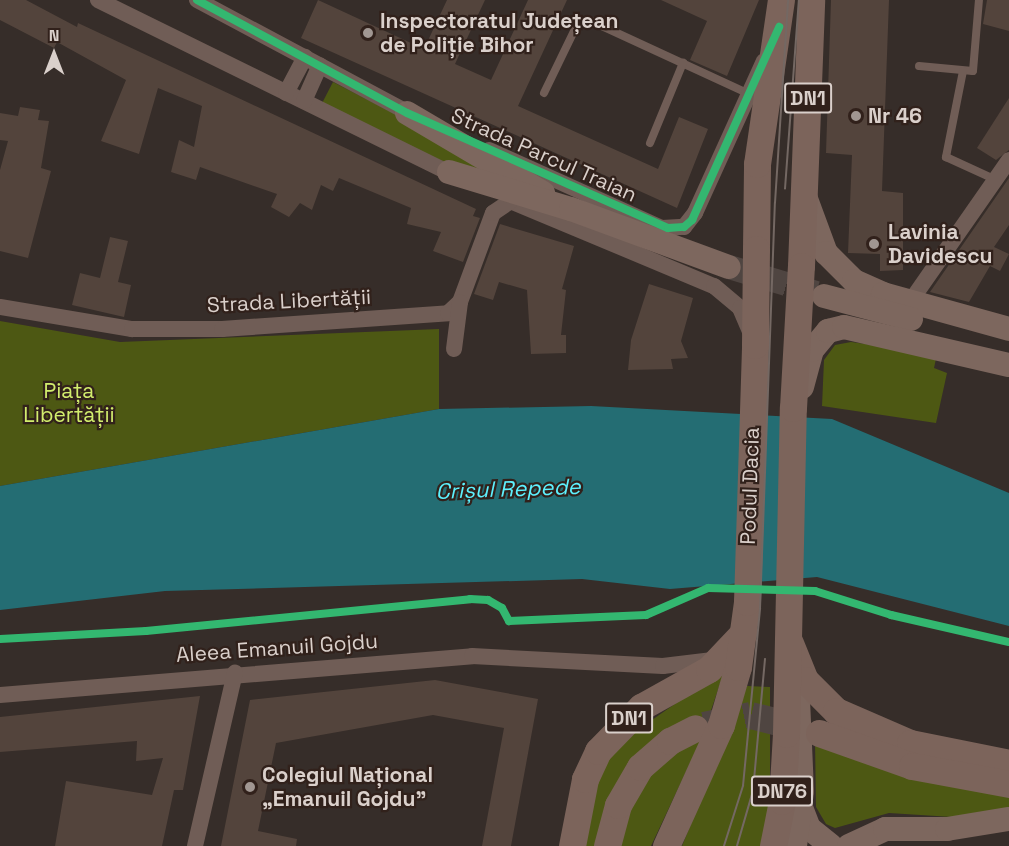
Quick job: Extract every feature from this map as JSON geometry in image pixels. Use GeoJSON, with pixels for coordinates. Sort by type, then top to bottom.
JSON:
{"type":"FeatureCollection","features":[{"type":"Feature","properties":{"kind":"main road","name":"DN1"},"geometry":{"type":"LineString","coordinates":[[754,357],[757,164],[779,27],[781,0]]}},
{"type":"Feature","properties":{"kind":"main road","name":"DN1"},"geometry":{"type":"LineString","coordinates":[[794,408],[805,197],[811,0]]}},
{"type":"Feature","properties":{"kind":"main road","name":"Podul Dacia"},"geometry":{"type":"LineString","coordinates":[[743,632],[747,602],[754,357]]}},
{"type":"Feature","properties":{"kind":"main road","name":"Podul Dacia"},"geometry":{"type":"LineString","coordinates":[[787,599],[794,408]]}},
{"type":"Feature","properties":{"kind":"main road","name":"DN76"},"geometry":{"type":"LineString","coordinates":[[773,846],[782,801],[787,599]]}},
{"type":"Feature","properties":{"kind":"main road"},"geometry":{"type":"LineString","coordinates":[[786,629],[796,663],[812,690],[836,711],[870,729],[939,750],[1009,763]]}},
{"type":"Feature","properties":{"kind":"main road","name":"DN1"},"geometry":{"type":"LineString","coordinates":[[572,846],[585,779],[598,751],[641,707],[696,677],[722,657],[743,632]]}},
{"type":"Feature","properties":{"kind":"main road"},"geometry":{"type":"LineString","coordinates":[[666,846],[721,725],[743,632]]}},
{"type":"Feature","properties":{"kind":"main road"},"geometry":{"type":"LineString","coordinates":[[608,846],[618,805],[640,768],[670,741],[695,728]]}},
{"type":"Feature","properties":{"kind":"main road"},"geometry":{"type":"LineString","coordinates":[[819,733],[912,766],[1009,784]]}},
{"type":"Feature","properties":{"kind":"street"},"geometry":{"type":"LineString","coordinates":[[98,0],[511,201],[727,294],[740,308],[754,357]]}},
{"type":"Feature","properties":{"kind":"street","name":"Strada Parcul Traian"},"geometry":{"type":"LineString","coordinates":[[197,0],[407,113],[662,228],[676,228],[692,220],[779,27]]}},
{"type":"Feature","properties":{"kind":"street"},"geometry":{"type":"LineString","coordinates":[[286,93],[313,61]]}},
{"type":"Feature","properties":{"kind":"street"},"geometry":{"type":"LineString","coordinates":[[304,102],[313,61]]}},
{"type":"Feature","properties":{"kind":"street"},"geometry":{"type":"LineString","coordinates":[[407,113],[571,209]]}},
{"type":"Feature","properties":{"kind":"street"},"geometry":{"type":"LineString","coordinates":[[910,302],[1009,160]]}},
{"type":"Feature","properties":{"kind":"street"},"geometry":{"type":"LineString","coordinates":[[449,172],[571,209],[729,267]]}},
{"type":"Feature","properties":{"kind":"street"},"geometry":{"type":"LineString","coordinates":[[805,197],[823,248],[836,266],[868,287],[910,302],[1009,329]]}},
{"type":"Feature","properties":{"kind":"street"},"geometry":{"type":"LineString","coordinates":[[454,350],[460,302],[493,213],[511,201]]}},
{"type":"Feature","properties":{"kind":"street"},"geometry":{"type":"LineString","coordinates":[[824,296],[1009,344]]}},
{"type":"Feature","properties":{"kind":"street","name":"Strada Libertății"},"geometry":{"type":"LineString","coordinates":[[0,307],[132,329],[222,329],[441,314],[460,302]]}},
{"type":"Feature","properties":{"kind":"street"},"geometry":{"type":"LineString","coordinates":[[794,408],[812,350],[828,331],[844,327],[1009,365]]}},
{"type":"Feature","properties":{"kind":"street","name":"Aleea Emanuil Gojdu"},"geometry":{"type":"LineString","coordinates":[[0,695],[235,673],[472,656],[557,658],[663,666],[722,657]]}},
{"type":"Feature","properties":{"kind":"street"},"geometry":{"type":"LineString","coordinates":[[795,846],[802,810],[796,663]]}},
{"type":"Feature","properties":{"kind":"street"},"geometry":{"type":"LineString","coordinates":[[195,846],[235,673]]}},
{"type":"Feature","properties":{"kind":"street"},"geometry":{"type":"LineString","coordinates":[[802,810],[809,828],[831,846]]}},
{"type":"Feature","properties":{"kind":"street"},"geometry":{"type":"LineString","coordinates":[[849,846],[885,829],[946,829],[1009,819]]}},
{"type":"Feature","properties":{"kind":"lane"},"geometry":{"type":"LineString","coordinates":[[919,66],[973,71],[979,0]]}},
{"type":"Feature","properties":{"kind":"lane"},"geometry":{"type":"LineString","coordinates":[[544,93],[578,22],[591,21],[749,94]]}},
{"type":"Feature","properties":{"kind":"lane"},"geometry":{"type":"LineString","coordinates":[[650,143],[683,63]]}},
{"type":"Feature","properties":{"kind":"lane"},"geometry":{"type":"LineString","coordinates":[[963,71],[946,157],[996,180]]}},
{"type":"Feature","properties":{"kind":"green space"},"geometry":{"type":"Polygon","coordinates":[[[333,82],[509,172],[501,189],[319,109],[333,82]]]}},
{"type":"Feature","properties":{"kind":"green space","name":"Piața Libertății"},"geometry":{"type":"Polygon","coordinates":[[[0,321],[120,342],[439,329],[439,409],[0,486],[0,321]]]}},
{"type":"Feature","properties":{"kind":"green space"},"geometry":{"type":"Polygon","coordinates":[[[851,342],[937,354],[934,368],[947,373],[936,423],[822,406],[824,360],[835,345],[851,342]]]}},
{"type":"Feature","properties":{"kind":"green space"},"geometry":{"type":"Polygon","coordinates":[[[725,669],[701,740],[651,846],[618,846],[624,818],[668,730],[598,846],[583,846],[601,767],[629,736],[725,669]]]}},
{"type":"Feature","properties":{"kind":"green space"},"geometry":{"type":"Polygon","coordinates":[[[747,686],[770,687],[770,804],[762,846],[682,846],[747,686]]]}},
{"type":"Feature","properties":{"kind":"green space"},"geometry":{"type":"Polygon","coordinates":[[[815,740],[1009,791],[1009,811],[952,817],[889,813],[835,828],[826,824],[816,807],[815,740]]]}},
{"type":"Feature","properties":{"kind":"water","name":"Crișul Repede"},"geometry":{"type":"Polygon","coordinates":[[[591,406],[832,419],[1009,493],[1009,626],[817,577],[670,589],[582,579],[165,591],[0,610],[0,486],[439,409],[591,406]]]}},
{"type":"Feature","properties":{"kind":"building"},"geometry":{"type":"Polygon","coordinates":[[[0,0],[26,0],[77,27],[78,23],[476,209],[473,216],[480,218],[463,262],[433,251],[441,232],[407,224],[411,208],[339,178],[333,191],[321,185],[312,210],[300,203],[289,217],[271,207],[277,194],[200,167],[196,180],[171,172],[179,140],[194,147],[202,106],[158,88],[139,154],[101,141],[126,80],[57,42],[54,48],[0,20],[0,0]]]}},
{"type":"Feature","properties":{"kind":"building"},"geometry":{"type":"Polygon","coordinates":[[[318,0],[424,49],[447,0],[485,0],[455,64],[491,80],[528,0],[567,0],[518,106],[658,169],[679,117],[708,129],[677,208],[301,38],[318,0]]]}},
{"type":"Feature","properties":{"kind":"building"},"geometry":{"type":"Polygon","coordinates":[[[661,0],[759,0],[727,76],[690,60],[707,21],[661,0]]]}},
{"type":"Feature","properties":{"kind":"building"},"geometry":{"type":"Polygon","coordinates":[[[831,0],[889,0],[882,191],[903,193],[903,270],[880,271],[880,254],[848,253],[852,155],[826,153],[831,0]]]}},
{"type":"Feature","properties":{"kind":"building"},"geometry":{"type":"Polygon","coordinates":[[[987,0],[1009,0],[1009,31],[983,24],[987,0]]]}},
{"type":"Feature","properties":{"kind":"building"},"geometry":{"type":"Polygon","coordinates":[[[1009,98],[1009,150],[996,160],[977,148],[1009,98]]]}},
{"type":"Feature","properties":{"kind":"building"},"geometry":{"type":"Polygon","coordinates":[[[20,107],[40,110],[38,120],[49,121],[41,168],[51,171],[28,258],[0,251],[0,170],[8,141],[0,140],[0,113],[18,116],[20,107]]]}},
{"type":"Feature","properties":{"kind":"building"},"geometry":{"type":"Polygon","coordinates":[[[1009,178],[1009,225],[994,247],[1009,254],[1000,271],[990,266],[969,302],[930,292],[1009,178]]]}},
{"type":"Feature","properties":{"kind":"building"},"geometry":{"type":"Polygon","coordinates":[[[500,224],[574,246],[562,289],[566,290],[561,335],[566,335],[566,353],[531,354],[527,290],[499,282],[493,300],[474,294],[500,224]]]}},
{"type":"Feature","properties":{"kind":"building"},"geometry":{"type":"Polygon","coordinates":[[[110,237],[128,241],[118,282],[131,285],[124,317],[72,305],[80,273],[100,278],[110,237]]]}},
{"type":"Feature","properties":{"kind":"building"},"geometry":{"type":"Polygon","coordinates":[[[649,284],[693,298],[681,341],[688,358],[671,359],[673,369],[628,370],[631,340],[649,284]]]}},
{"type":"Feature","properties":{"kind":"building","name":"Colegiul Național „Emanuil Gojdu”"},"geometry":{"type":"Polygon","coordinates":[[[435,680],[538,699],[511,846],[482,846],[504,728],[433,715],[276,743],[258,831],[297,839],[296,846],[221,846],[250,700],[435,680]]]}},
{"type":"Feature","properties":{"kind":"building"},"geometry":{"type":"Polygon","coordinates":[[[200,696],[183,790],[174,790],[162,846],[55,846],[66,781],[152,795],[163,758],[136,761],[137,741],[0,752],[0,717],[200,696]]]}},
{"type":"Feature","properties":{"kind":"tunnel"},"geometry":{"type":"LineString","coordinates":[[729,267],[816,293]]}},
{"type":"Feature","properties":{"kind":"tunnel"},"geometry":{"type":"LineString","coordinates":[[704,725],[751,715],[806,729]]}},
{"type":"Feature","properties":{"kind":"tram line"},"geometry":{"type":"LineString","coordinates":[[724,846],[743,786],[760,609],[775,203],[788,0]]}},
{"type":"Feature","properties":{"kind":"tram line"},"geometry":{"type":"LineString","coordinates":[[785,189],[799,0]]}},
{"type":"Feature","properties":{"kind":"tram line"},"geometry":{"type":"LineString","coordinates":[[737,846],[753,791],[765,660]]}},
{"type":"Feature","properties":{"kind":"cycle path"},"geometry":{"type":"LineString","coordinates":[[197,0],[407,113],[668,228],[684,227],[692,220],[779,27]]}},
{"type":"Feature","properties":{"kind":"cycle path"},"geometry":{"type":"LineString","coordinates":[[0,639],[146,631],[470,599],[488,600],[502,608],[509,621],[646,615],[708,588],[815,591],[891,615],[1009,642]]}},
{"type":"Feature","properties":{"kind":"place","name":"Inspectoratul Județean de Poliție Bihor"},"geometry":{"type":"Point","coordinates":[368,33]}},
{"type":"Feature","properties":{"kind":"place","name":"Nr 46"},"geometry":{"type":"Point","coordinates":[856,116]}},
{"type":"Feature","properties":{"kind":"place","name":"Lavinia Davidescu"},"geometry":{"type":"Point","coordinates":[874,244]}},
{"type":"Feature","properties":{"kind":"place","name":"Colegiul Național „Emanuil Gojdu”"},"geometry":{"type":"Point","coordinates":[250,787]}}]}
